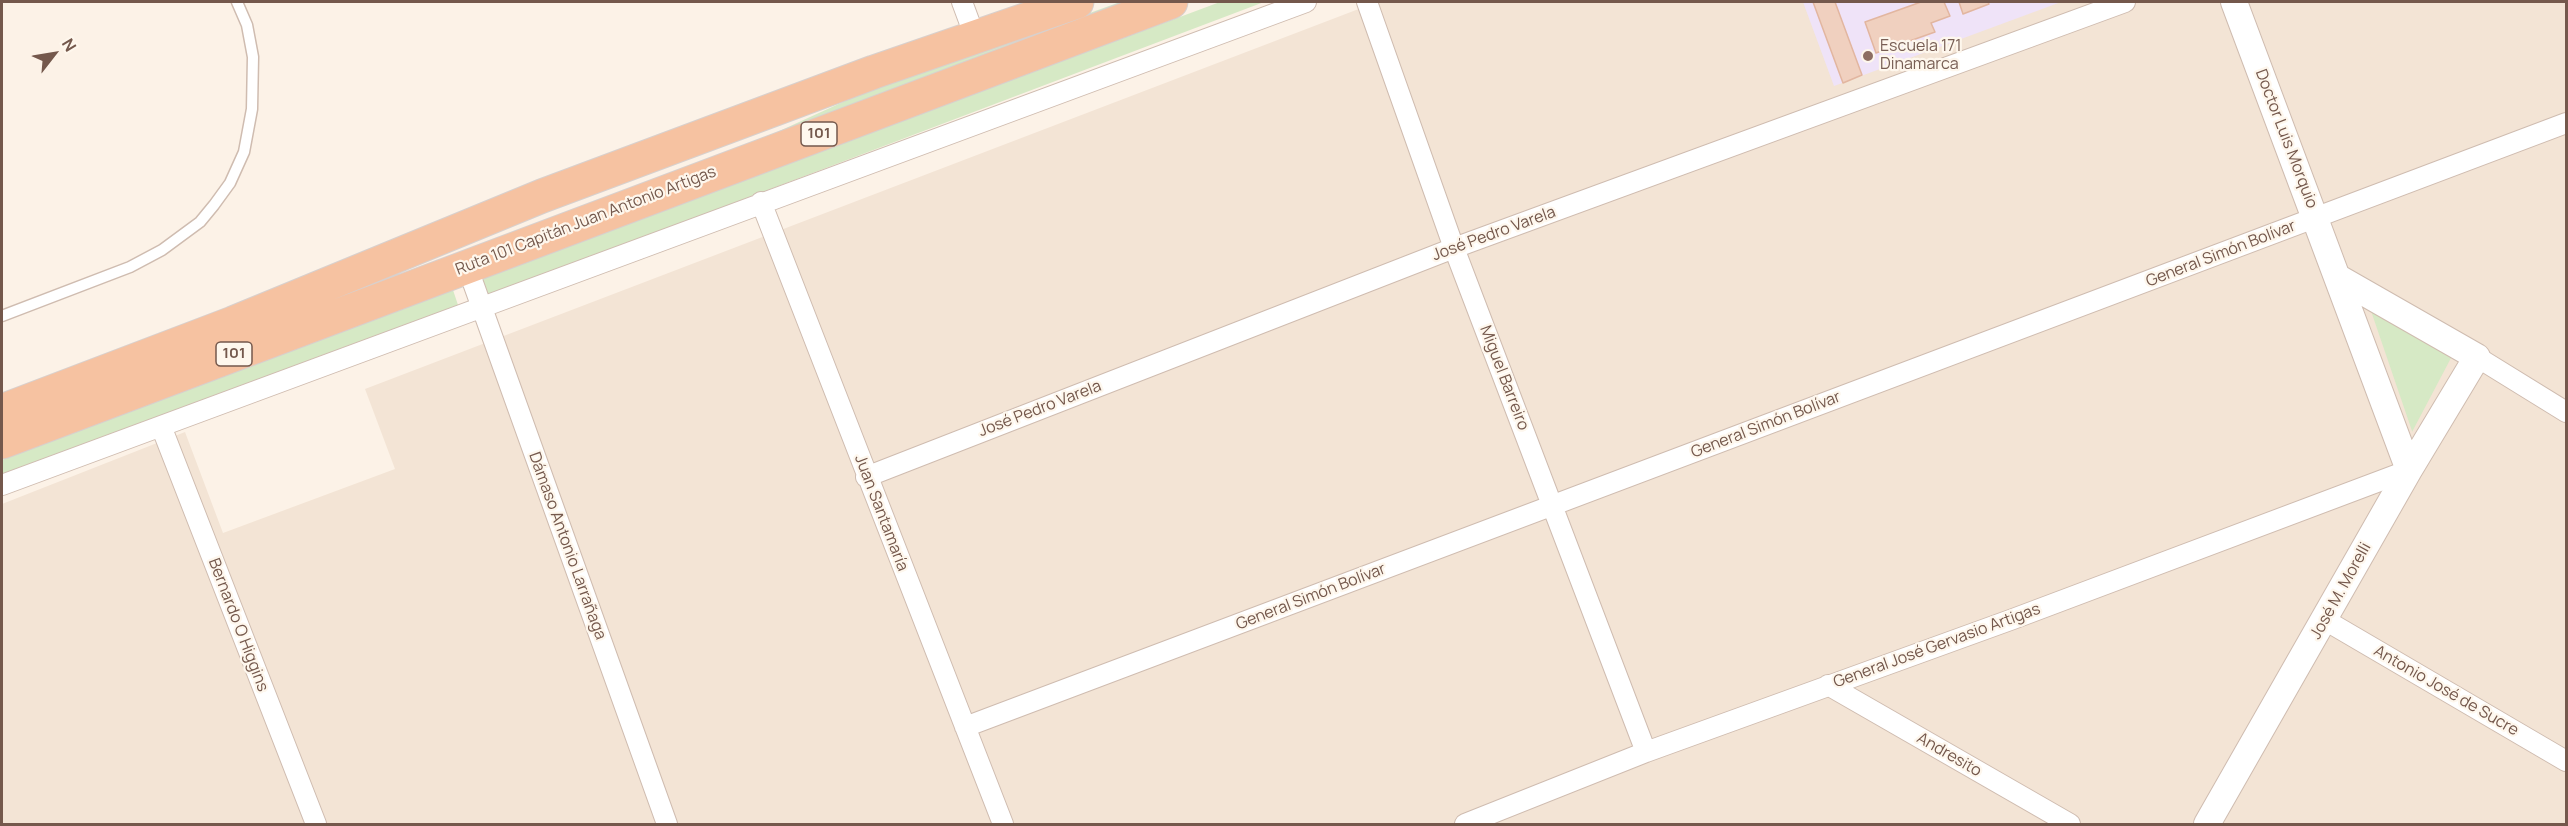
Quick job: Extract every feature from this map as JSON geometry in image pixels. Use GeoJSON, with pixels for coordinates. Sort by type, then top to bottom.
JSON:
{"type":"FeatureCollection","features":[{"type":"Feature","properties":{"kind":"highway","name":"101"},"geometry":{"type":"LineString","coordinates":[[2,411],[233,323],[542,196],[874,72],[1077,2]]}},
{"type":"Feature","properties":{"kind":"highway","name":"Ruta 101 Capitán Juan Antonio Artigas"},"geometry":{"type":"LineString","coordinates":[[2,442],[1171,2]]}},
{"type":"Feature","properties":{"kind":"street"},"geometry":{"type":"LineString","coordinates":[[962,2],[975,38]]}},
{"type":"Feature","properties":{"kind":"street"},"geometry":{"type":"LineString","coordinates":[[2,485],[1306,2]]}},
{"type":"Feature","properties":{"kind":"street","name":"Miguel Barreiro"},"geometry":{"type":"LineString","coordinates":[[1366,2],[1454,248],[1646,752]]}},
{"type":"Feature","properties":{"kind":"street","name":"José Pedro Varela"},"geometry":{"type":"LineString","coordinates":[[866,477],[1454,248],[2125,2]]}},
{"type":"Feature","properties":{"kind":"street","name":"Doctor Luis Morquio"},"geometry":{"type":"LineString","coordinates":[[2234,2],[2409,470]]}},
{"type":"Feature","properties":{"kind":"street","name":"General Simón Bolívar"},"geometry":{"type":"LineString","coordinates":[[965,727],[2566,123]]}},
{"type":"Feature","properties":{"kind":"street","name":"Juan Santamaría"},"geometry":{"type":"LineString","coordinates":[[761,202],[1003,825]]}},
{"type":"Feature","properties":{"kind":"street","name":"Dámaso Antonio Larrañaga"},"geometry":{"type":"LineString","coordinates":[[467,267],[668,825]]}},
{"type":"Feature","properties":{"kind":"street"},"geometry":{"type":"LineString","coordinates":[[2337,277],[2477,357],[2566,412]]}},
{"type":"Feature","properties":{"kind":"street","name":"José M. Morelli"},"geometry":{"type":"LineString","coordinates":[[2207,825],[2409,470],[2477,357]]}},
{"type":"Feature","properties":{"kind":"street","name":"Bernardo O Higgins"},"geometry":{"type":"LineString","coordinates":[[161,426],[316,825]]}},
{"type":"Feature","properties":{"kind":"street","name":"General José Gervasio Artigas"},"geometry":{"type":"LineString","coordinates":[[1468,824],[1646,752],[2409,470]]}},
{"type":"Feature","properties":{"kind":"street","name":"Antonio José de Sucre"},"geometry":{"type":"LineString","coordinates":[[2325,620],[2566,761]]}},
{"type":"Feature","properties":{"kind":"street","name":"Andresito"},"geometry":{"type":"LineString","coordinates":[[1828,686],[2070,825]]}},
{"type":"Feature","properties":{"kind":"lane"},"geometry":{"type":"LineString","coordinates":[[2,316],[130,267],[162,250],[200,222],[214,205],[230,183],[244,152],[252,109],[253,57],[247,25],[237,2]]}},
{"type":"Feature","properties":{"kind":"shaded area"},"geometry":{"type":"Polygon","coordinates":[[[1377,2],[2566,2],[2566,824],[2,824],[2,504],[185,432],[223,533],[395,469],[365,389],[1377,2]]]}},
{"type":"Feature","properties":{"kind":"shaded area","name":"Escuela 171 Dinamarca"},"geometry":{"type":"Polygon","coordinates":[[[1803,2],[2061,2],[1834,86],[1803,2]]]}},
{"type":"Feature","properties":{"kind":"green space"},"geometry":{"type":"Polygon","coordinates":[[[1120,2],[1139,2],[536,225],[775,133],[900,76],[1120,2]]]}},
{"type":"Feature","properties":{"kind":"green space"},"geometry":{"type":"Polygon","coordinates":[[[1220,2],[1264,2],[488,296],[481,278],[1220,2]]]}},
{"type":"Feature","properties":{"kind":"green space"},"geometry":{"type":"Polygon","coordinates":[[[453,290],[458,305],[2,474],[2,460],[453,290]]]}},
{"type":"Feature","properties":{"kind":"green space"},"geometry":{"type":"Polygon","coordinates":[[[2370,308],[2451,358],[2412,432],[2412,431],[2370,308]]]}},
{"type":"Feature","properties":{"kind":"building"},"geometry":{"type":"Polygon","coordinates":[[[1813,2],[1835,2],[1862,75],[1843,83],[1813,2]]]}},
{"type":"Feature","properties":{"kind":"building"},"geometry":{"type":"Polygon","coordinates":[[[1921,2],[1944,2],[1950,16],[1931,23],[1935,32],[1876,53],[1865,22],[1921,2]]]}},
{"type":"Feature","properties":{"kind":"building"},"geometry":{"type":"Polygon","coordinates":[[[1959,2],[1988,2],[1989,4],[1963,14],[1959,2]]]}},
{"type":"Feature","properties":{"kind":"place","name":"Escuela 171 Dinamarca"},"geometry":{"type":"Point","coordinates":[1868,56]}}]}
